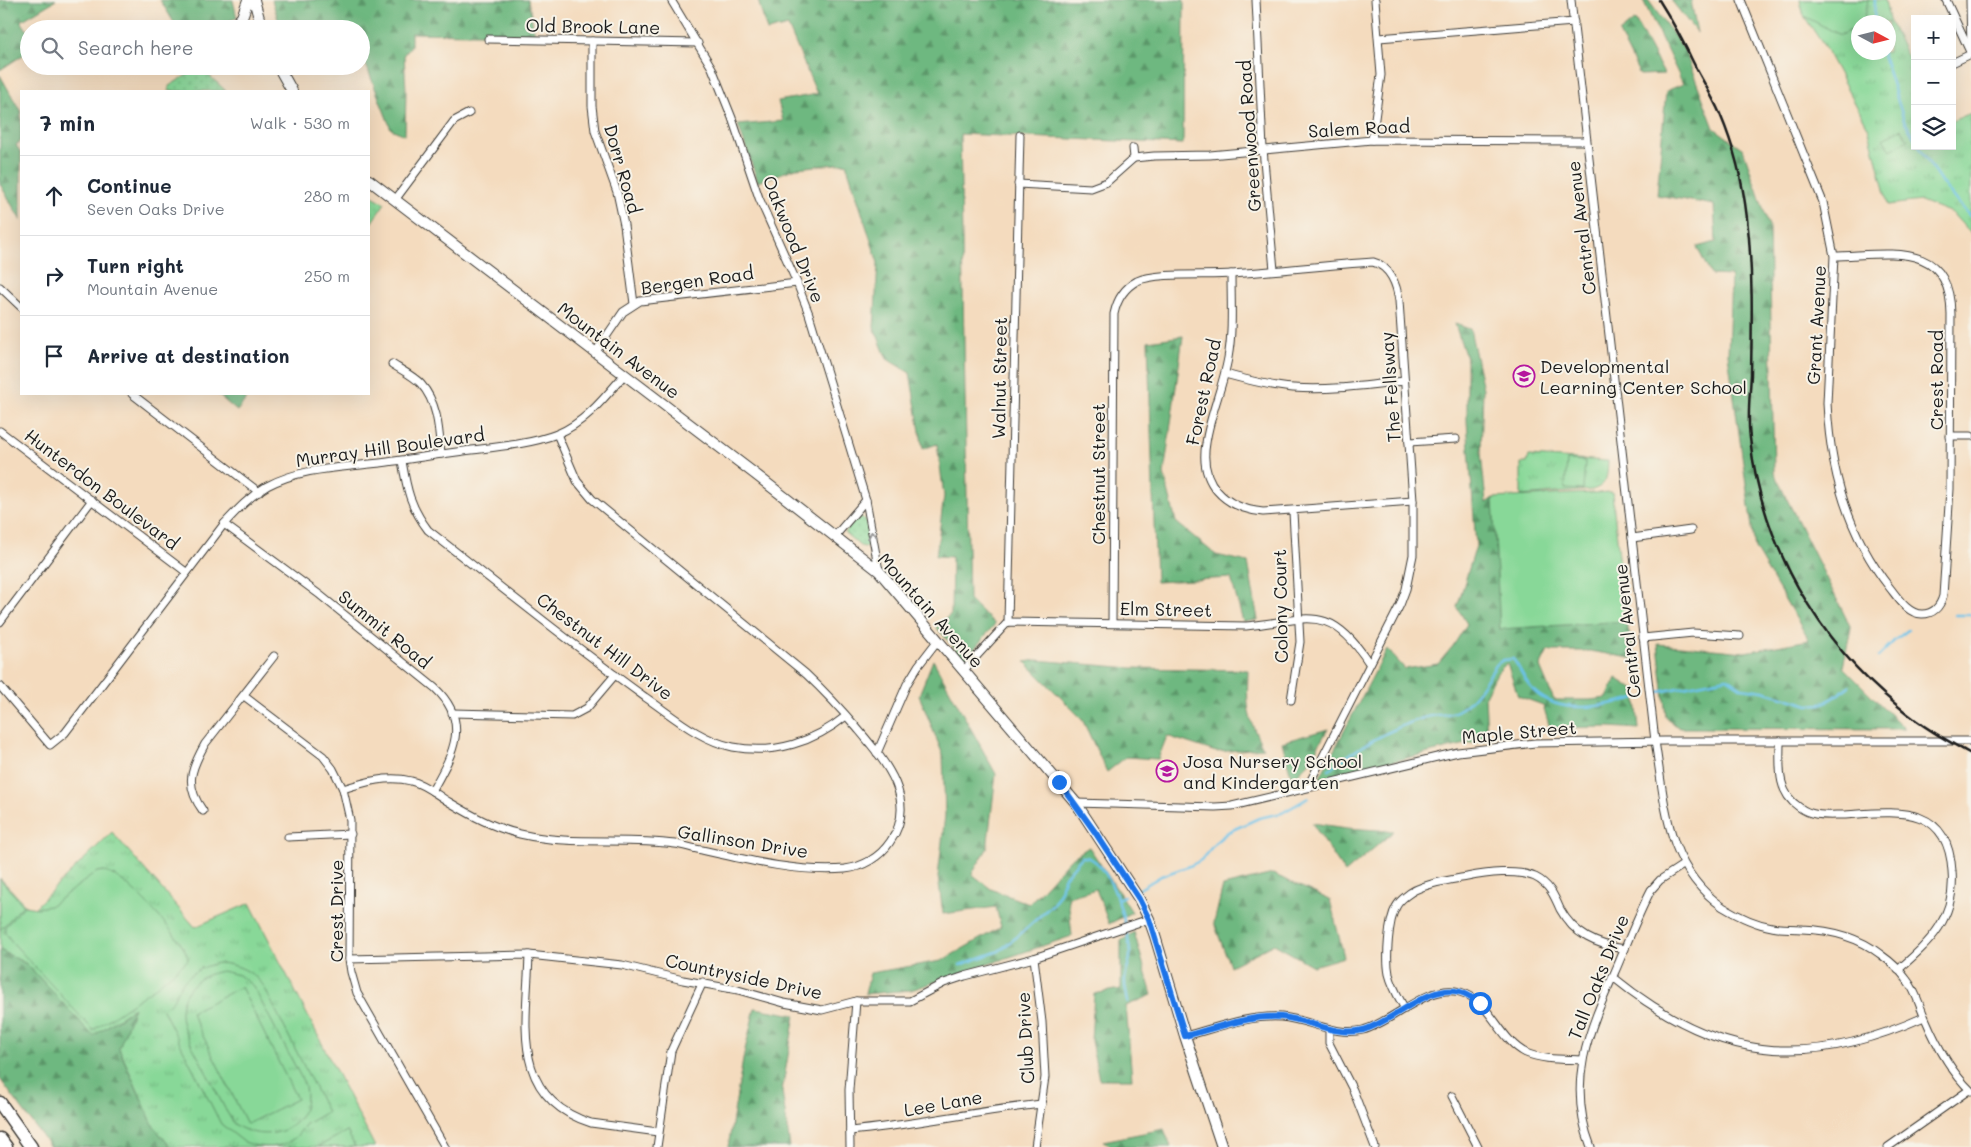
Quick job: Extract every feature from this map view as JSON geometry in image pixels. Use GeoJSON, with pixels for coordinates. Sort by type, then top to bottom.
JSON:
{"type":"FeatureCollection","features":[{"type":"Feature","properties":{"kind":"highway"},"geometry":{"type":"LineString","coordinates":[[0,1103],[31,1147]]}},
{"type":"Feature","properties":{"kind":"highway"},"geometry":{"type":"LineString","coordinates":[[0,1139],[6,1147]]}},
{"type":"Feature","properties":{"kind":"main road"},"geometry":{"type":"LineString","coordinates":[[239,20],[242,17],[248,0]]}},
{"type":"Feature","properties":{"kind":"main road"},"geometry":{"type":"LineString","coordinates":[[254,0],[260,20]]}},
{"type":"Feature","properties":{"kind":"main road"},"geometry":{"type":"LineString","coordinates":[[283,75],[291,90]]}},
{"type":"Feature","properties":{"kind":"main road","name":"Mountain Avenue"},"geometry":{"type":"LineString","coordinates":[[370,181],[879,571],[1076,804],[1139,899],[1149,919],[1222,1147]]}},
{"type":"Feature","properties":{"kind":"street","name":"Oakwood Drive"},"geometry":{"type":"LineString","coordinates":[[671,0],[712,68],[732,118],[759,198],[797,283],[815,332],[866,500],[879,571]]}},
{"type":"Feature","properties":{"kind":"street","name":"Greenwood Road"},"geometry":{"type":"LineString","coordinates":[[1256,0],[1263,149],[1274,270]]}},
{"type":"Feature","properties":{"kind":"street"},"geometry":{"type":"LineString","coordinates":[[1372,140],[1381,76],[1375,0]]}},
{"type":"Feature","properties":{"kind":"street","name":"Central Avenue"},"geometry":{"type":"LineString","coordinates":[[1571,0],[1655,741],[1668,821],[1683,865],[1701,889],[1734,914],[1772,928],[1816,929],[1839,933],[1870,947],[1898,970],[1908,981],[1917,996],[1924,1016],[1947,1061],[1970,1091]]}},
{"type":"Feature","properties":{"kind":"street","name":"Grant Avenue"},"geometry":{"type":"LineString","coordinates":[[1741,0],[1823,202],[1834,256],[1827,403],[1830,442],[1839,487],[1862,546],[1896,596],[1917,614],[1930,613],[1942,602]]}},
{"type":"Feature","properties":{"kind":"street"},"geometry":{"type":"LineString","coordinates":[[1946,0],[1971,54]]}},
{"type":"Feature","properties":{"kind":"street"},"geometry":{"type":"LineString","coordinates":[[1970,0],[1971,54]]}},
{"type":"Feature","properties":{"kind":"street"},"geometry":{"type":"LineString","coordinates":[[1379,38],[1574,22]]}},
{"type":"Feature","properties":{"kind":"street","name":"Old Brook Lane"},"geometry":{"type":"LineString","coordinates":[[488,39],[698,43]]}},
{"type":"Feature","properties":{"kind":"street","name":"Dorr Road"},"geometry":{"type":"LineString","coordinates":[[592,41],[592,106],[595,131],[617,192],[624,225],[634,304]]}},
{"type":"Feature","properties":{"kind":"street"},"geometry":{"type":"LineString","coordinates":[[1956,61],[1971,54]]}},
{"type":"Feature","properties":{"kind":"street"},"geometry":{"type":"LineString","coordinates":[[395,200],[454,121],[470,113]]}},
{"type":"Feature","properties":{"kind":"street","name":"Walnut Street"},"geometry":{"type":"LineString","coordinates":[[1008,622],[1020,135]]}},
{"type":"Feature","properties":{"kind":"street","name":"Salem Road"},"geometry":{"type":"LineString","coordinates":[[1134,158],[1210,155],[1372,140],[1586,141]]}},
{"type":"Feature","properties":{"kind":"street"},"geometry":{"type":"LineString","coordinates":[[1018,184],[1091,188],[1106,182],[1134,158],[1133,148]]}},
{"type":"Feature","properties":{"kind":"street","name":"Crest Road"},"geometry":{"type":"LineString","coordinates":[[1834,256],[1911,256],[1929,262],[1943,275],[1949,290],[1951,302],[1950,489],[1942,602]]}},
{"type":"Feature","properties":{"kind":"street","name":"The Fellsway"},"geometry":{"type":"LineString","coordinates":[[1113,325],[1114,314],[1120,297],[1136,282],[1154,277],[1231,274],[1373,262],[1380,264],[1391,275],[1398,292],[1413,501],[1413,555],[1408,581],[1400,605],[1308,786]]}},
{"type":"Feature","properties":{"kind":"street","name":"Forest Road"},"geometry":{"type":"LineString","coordinates":[[1231,274],[1230,332],[1225,374],[1204,456],[1214,486],[1226,500],[1240,508],[1263,512],[1293,512],[1413,501]]}},
{"type":"Feature","properties":{"kind":"street","name":"Bergen Road"},"geometry":{"type":"LineString","coordinates":[[595,353],[623,312],[640,301],[797,283]]}},
{"type":"Feature","properties":{"kind":"street"},"geometry":{"type":"LineString","coordinates":[[0,287],[20,306]]}},
{"type":"Feature","properties":{"kind":"street","name":"Chestnut Street"},"geometry":{"type":"LineString","coordinates":[[1112,623],[1113,325]]}},
{"type":"Feature","properties":{"kind":"street"},"geometry":{"type":"LineString","coordinates":[[392,364],[421,384],[430,399],[437,415],[441,454]]}},
{"type":"Feature","properties":{"kind":"street"},"geometry":{"type":"LineString","coordinates":[[1225,374],[1266,384],[1293,388],[1336,388],[1404,381]]}},
{"type":"Feature","properties":{"kind":"street","name":"Murray Hill Boulevard"},"geometry":{"type":"LineString","coordinates":[[0,686],[50,746],[65,733],[224,524],[258,492],[291,476],[310,470],[402,461],[513,445],[557,434],[588,414],[624,375]]}},
{"type":"Feature","properties":{"kind":"street"},"geometry":{"type":"LineString","coordinates":[[133,395],[258,492]]}},
{"type":"Feature","properties":{"kind":"street","name":"Hunterdon Boulevard"},"geometry":{"type":"LineString","coordinates":[[0,431],[186,572]]}},
{"type":"Feature","properties":{"kind":"street","name":"Gallinson Drive"},"geometry":{"type":"LineString","coordinates":[[343,789],[377,779],[412,781],[496,827],[544,839],[644,841],[677,844],[780,866],[845,868],[864,864],[880,853],[893,838],[900,820],[900,802],[896,784],[888,767],[829,695],[806,674],[592,499],[578,481],[557,434]]}},
{"type":"Feature","properties":{"kind":"street"},"geometry":{"type":"LineString","coordinates":[[1950,436],[1971,436]]}},
{"type":"Feature","properties":{"kind":"street"},"geometry":{"type":"LineString","coordinates":[[1409,442],[1456,439]]}},
{"type":"Feature","properties":{"kind":"street","name":"Chestnut Hill Drive"},"geometry":{"type":"LineString","coordinates":[[402,461],[407,488],[416,514],[428,530],[614,675],[698,734],[732,746],[759,750],[786,747],[824,732],[846,716]]}},
{"type":"Feature","properties":{"kind":"street"},"geometry":{"type":"LineString","coordinates":[[0,622],[92,500]]}},
{"type":"Feature","properties":{"kind":"street"},"geometry":{"type":"LineString","coordinates":[[835,536],[866,500]]}},
{"type":"Feature","properties":{"kind":"street","name":"Colony Court"},"geometry":{"type":"LineString","coordinates":[[1291,700],[1300,642],[1293,512]]}},
{"type":"Feature","properties":{"kind":"street","name":"Summit Road"},"geometry":{"type":"LineString","coordinates":[[224,524],[320,595],[435,688],[443,697],[452,713],[456,732],[453,750],[432,791]]}},
{"type":"Feature","properties":{"kind":"street"},"geometry":{"type":"LineString","coordinates":[[1632,538],[1691,530]]}},
{"type":"Feature","properties":{"kind":"street","name":"Elm Street"},"geometry":{"type":"LineString","coordinates":[[1008,622],[1246,626],[1271,624],[1299,618],[1319,620],[1338,628],[1354,642],[1369,663]]}},
{"type":"Feature","properties":{"kind":"street"},"geometry":{"type":"LineString","coordinates":[[964,670],[1008,622]]}},
{"type":"Feature","properties":{"kind":"street"},"geometry":{"type":"LineString","coordinates":[[1643,638],[1693,633],[1740,636]]}},
{"type":"Feature","properties":{"kind":"street"},"geometry":{"type":"LineString","coordinates":[[877,753],[907,684],[938,640]]}},
{"type":"Feature","properties":{"kind":"street"},"geometry":{"type":"LineString","coordinates":[[203,811],[192,792],[191,773],[205,744],[274,656]]}},
{"type":"Feature","properties":{"kind":"street"},"geometry":{"type":"LineString","coordinates":[[452,713],[572,716],[587,708],[614,675]]}},
{"type":"Feature","properties":{"kind":"street","name":"Crest Drive"},"geometry":{"type":"LineString","coordinates":[[244,696],[323,756],[343,789],[349,808],[351,834],[349,959],[351,972],[358,993],[445,1147]]}},
{"type":"Feature","properties":{"kind":"street","name":"Maple Street"},"geometry":{"type":"LineString","coordinates":[[1076,804],[1215,807],[1252,802],[1308,786],[1458,752],[1494,746],[1535,743],[1655,741],[1971,742]]}},
{"type":"Feature","properties":{"kind":"street"},"geometry":{"type":"LineString","coordinates":[[1780,741],[1780,778],[1782,787],[1792,802],[1804,811],[1824,816],[1906,813],[1930,822],[1946,841],[1951,856],[1953,874],[1952,894],[1946,913],[1932,939],[1898,970]]}},
{"type":"Feature","properties":{"kind":"street"},"geometry":{"type":"LineString","coordinates":[[288,837],[351,834]]}},
{"type":"Feature","properties":{"kind":"street","name":"Tall Oaks Drive"},"geometry":{"type":"LineString","coordinates":[[1591,1147],[1580,1111],[1579,1096],[1582,1060],[1595,1017],[1650,890],[1660,880],[1683,865]]}},
{"type":"Feature","properties":{"kind":"street"},"geometry":{"type":"LineString","coordinates":[[1405,1009],[1389,974],[1392,919],[1396,906],[1406,896],[1435,884],[1488,873],[1530,876],[1549,888],[1564,915],[1579,932],[1599,943],[1625,949]]}},
{"type":"Feature","properties":{"kind":"street","name":"Countryside Drive"},"geometry":{"type":"LineString","coordinates":[[349,959],[529,955],[622,965],[683,980],[703,982],[738,990],[784,1003],[822,1010],[856,1002],[910,1001],[944,983],[958,978],[1034,958],[1149,919]]}},
{"type":"Feature","properties":{"kind":"street"},"geometry":{"type":"LineString","coordinates":[[529,955],[526,1044],[532,1070],[545,1094],[566,1112],[582,1120],[591,1123],[658,1132]]}},
{"type":"Feature","properties":{"kind":"street","name":"Club Drive"},"geometry":{"type":"LineString","coordinates":[[1034,958],[1045,1077],[1035,1147]]}},
{"type":"Feature","properties":{"kind":"street"},"geometry":{"type":"LineString","coordinates":[[1613,976],[1651,1006],[1674,1019],[1726,1042],[1746,1047],[1803,1051],[1824,1048],[1872,1038],[1924,1016]]}},
{"type":"Feature","properties":{"kind":"street"},"geometry":{"type":"LineString","coordinates":[[657,1147],[671,1051],[703,982]]}},
{"type":"Feature","properties":{"kind":"street"},"geometry":{"type":"LineString","coordinates":[[1185,1036],[1240,1021],[1274,1017],[1284,1017],[1329,1029],[1362,1030],[1379,1024],[1428,995],[1459,991],[1480,1003],[1505,1037],[1524,1052],[1532,1055],[1582,1060]]}},
{"type":"Feature","properties":{"kind":"street"},"geometry":{"type":"LineString","coordinates":[[850,1147],[849,1090],[856,1002]]}},
{"type":"Feature","properties":{"kind":"street"},"geometry":{"type":"LineString","coordinates":[[1329,1029],[1329,1044],[1353,1090],[1375,1147]]}},
{"type":"Feature","properties":{"kind":"street"},"geometry":{"type":"LineString","coordinates":[[1888,1147],[1970,1091]]}},
{"type":"Feature","properties":{"kind":"street"},"geometry":{"type":"LineString","coordinates":[[1452,1096],[1478,1147]]}},
{"type":"Feature","properties":{"kind":"street","name":"Lee Lane"},"geometry":{"type":"LineString","coordinates":[[850,1131],[901,1126],[986,1110],[1042,1104]]}},
{"type":"Feature","properties":{"kind":"green space"},"geometry":{"type":"Polygon","coordinates":[[[0,0],[56,0],[20,20],[20,57],[0,70],[0,0]]]}},
{"type":"Feature","properties":{"kind":"green space"},"geometry":{"type":"Polygon","coordinates":[[[160,0],[233,0],[237,18],[231,20],[172,20],[160,0]]]}},
{"type":"Feature","properties":{"kind":"green space"},"geometry":{"type":"Polygon","coordinates":[[[272,0],[528,0],[535,35],[411,33],[411,46],[404,54],[406,90],[405,135],[391,129],[370,75],[370,20],[278,20],[272,0]]]}},
{"type":"Feature","properties":{"kind":"green space"},"geometry":{"type":"Polygon","coordinates":[[[758,0],[1184,0],[1183,144],[960,134],[969,600],[995,624],[965,660],[936,627],[951,614],[952,557],[936,556],[944,496],[937,444],[923,449],[910,373],[887,359],[874,327],[878,263],[846,163],[796,168],[758,182],[738,125],[783,121],[778,101],[817,94],[788,26],[767,31],[758,0]]]}},
{"type":"Feature","properties":{"kind":"green space"},"geometry":{"type":"Polygon","coordinates":[[[1643,0],[1648,0],[1684,49],[1714,128],[1743,149],[1769,226],[1774,473],[1851,628],[1843,667],[1905,729],[1679,728],[1666,717],[1658,644],[1745,652],[1809,640],[1755,549],[1728,354],[1731,276],[1711,275],[1697,247],[1716,242],[1714,205],[1657,195],[1666,91],[1683,84],[1643,0]]]}},
{"type":"Feature","properties":{"kind":"green space"},"geometry":{"type":"Polygon","coordinates":[[[1671,0],[1691,0],[1697,33],[1671,0]]]}},
{"type":"Feature","properties":{"kind":"green space"},"geometry":{"type":"Polygon","coordinates":[[[1800,0],[1885,0],[1888,15],[1851,15],[1851,60],[1896,60],[1896,34],[1911,63],[1911,150],[1956,150],[1956,119],[1971,113],[1971,234],[1952,213],[1921,201],[1888,205],[1868,127],[1824,46],[1804,16],[1800,0]]]}},
{"type":"Feature","properties":{"kind":"green space"},"geometry":{"type":"Polygon","coordinates":[[[1800,0],[1868,0],[1865,15],[1851,15],[1851,30],[1840,35],[1804,16],[1800,0]]]}},
{"type":"Feature","properties":{"kind":"green space"},"geometry":{"type":"Polygon","coordinates":[[[1635,20],[1664,74],[1640,75],[1619,33],[1635,20]]]}},
{"type":"Feature","properties":{"kind":"green space"},"geometry":{"type":"Polygon","coordinates":[[[0,75],[20,110],[20,142],[16,145],[20,151],[20,219],[0,184],[0,75]]]}},
{"type":"Feature","properties":{"kind":"green space"},"geometry":{"type":"Polygon","coordinates":[[[187,75],[209,75],[225,90],[169,90],[169,86],[187,75]]]}},
{"type":"Feature","properties":{"kind":"green space"},"geometry":{"type":"Polygon","coordinates":[[[1901,129],[1908,140],[1891,150],[1883,139],[1901,129]]]}},
{"type":"Feature","properties":{"kind":"green space"},"geometry":{"type":"Polygon","coordinates":[[[370,195],[385,203],[370,225],[370,195]]]}},
{"type":"Feature","properties":{"kind":"green space"},"geometry":{"type":"Polygon","coordinates":[[[1455,324],[1470,329],[1483,389],[1481,453],[1486,503],[1493,498],[1500,629],[1626,621],[1636,659],[1590,651],[1548,651],[1540,667],[1554,700],[1607,698],[1616,678],[1635,690],[1639,729],[1609,727],[1550,728],[1543,705],[1518,696],[1507,663],[1497,673],[1485,696],[1487,739],[1319,779],[1387,649],[1405,669],[1438,664],[1453,646],[1467,624],[1457,607],[1476,546],[1467,421],[1467,361],[1455,324]]]}},
{"type":"Feature","properties":{"kind":"green space"},"geometry":{"type":"Polygon","coordinates":[[[1183,336],[1164,474],[1176,522],[1216,555],[1248,562],[1258,620],[1243,622],[1231,578],[1156,582],[1148,341],[1183,336]]]}},
{"type":"Feature","properties":{"kind":"green space"},"geometry":{"type":"Polygon","coordinates":[[[218,395],[249,395],[237,411],[218,395]]]}},
{"type":"Feature","properties":{"kind":"green space"},"geometry":{"type":"Polygon","coordinates":[[[1529,456],[1608,461],[1606,479],[1604,483],[1592,490],[1521,496],[1521,463],[1527,463],[1529,456]]]}},
{"type":"Feature","properties":{"kind":"green space"},"geometry":{"type":"Polygon","coordinates":[[[1567,460],[1585,461],[1583,490],[1565,489],[1567,460]]]}},
{"type":"Feature","properties":{"kind":"green space"},"geometry":{"type":"Polygon","coordinates":[[[1612,492],[1626,621],[1500,629],[1493,498],[1612,492]]]}},
{"type":"Feature","properties":{"kind":"green space"},"geometry":{"type":"Polygon","coordinates":[[[859,516],[866,520],[870,540],[869,544],[865,547],[860,546],[845,533],[855,518],[859,516]]]}},
{"type":"Feature","properties":{"kind":"green space"},"geometry":{"type":"Polygon","coordinates":[[[933,660],[996,774],[987,849],[972,874],[991,889],[1029,904],[1070,859],[1089,847],[1132,912],[1109,924],[1096,889],[1068,897],[1072,936],[911,990],[865,994],[870,973],[941,961],[1001,927],[996,907],[943,914],[938,877],[945,815],[943,755],[919,695],[933,660]]]}},
{"type":"Feature","properties":{"kind":"green space"},"geometry":{"type":"Polygon","coordinates":[[[1036,660],[1132,668],[1248,670],[1249,710],[1253,727],[1263,748],[1216,752],[1167,736],[1158,759],[1126,757],[1107,772],[1082,719],[1025,662],[1036,660]]]}},
{"type":"Feature","properties":{"kind":"green space"},"geometry":{"type":"Polygon","coordinates":[[[1328,729],[1308,764],[1292,780],[1282,742],[1328,729]]]}},
{"type":"Feature","properties":{"kind":"green space"},"geometry":{"type":"Polygon","coordinates":[[[1312,823],[1347,828],[1394,831],[1345,873],[1312,823]]]}},
{"type":"Feature","properties":{"kind":"green space"},"geometry":{"type":"Polygon","coordinates":[[[112,832],[195,927],[250,903],[375,1147],[171,1147],[154,1127],[119,1048],[134,1008],[93,1036],[27,964],[0,950],[0,878],[31,911],[112,832]]]}},
{"type":"Feature","properties":{"kind":"green space"},"geometry":{"type":"Polygon","coordinates":[[[104,871],[121,880],[149,906],[180,942],[188,960],[153,989],[93,1030],[12,942],[5,932],[5,927],[24,906],[37,908],[50,906],[97,872],[104,871]]]}},
{"type":"Feature","properties":{"kind":"green space"},"geometry":{"type":"Polygon","coordinates":[[[1273,874],[1330,900],[1344,957],[1313,966],[1274,944],[1230,966],[1214,923],[1223,886],[1273,874]]]}},
{"type":"Feature","properties":{"kind":"green space"},"geometry":{"type":"Polygon","coordinates":[[[0,879],[23,905],[0,930],[0,879]]]}},
{"type":"Feature","properties":{"kind":"green space"},"geometry":{"type":"Polygon","coordinates":[[[1134,932],[1152,995],[1126,1006],[1132,1079],[1099,1079],[1091,1041],[1094,994],[1121,989],[1121,941],[1134,932]]]}},
{"type":"Feature","properties":{"kind":"green space"},"geometry":{"type":"Polygon","coordinates":[[[0,950],[27,964],[93,1036],[135,1008],[119,1049],[154,1127],[171,1147],[50,1147],[0,1079],[0,950]]]}},
{"type":"Feature","properties":{"kind":"green space"},"geometry":{"type":"Polygon","coordinates":[[[218,963],[237,966],[254,975],[263,985],[327,1112],[306,1124],[296,1137],[285,1144],[270,1147],[244,1142],[221,1124],[162,1008],[172,1002],[187,978],[196,971],[218,963]],[[222,971],[213,973],[197,982],[185,995],[182,1003],[182,1022],[189,1040],[234,1124],[247,1131],[261,1134],[274,1133],[286,1129],[296,1122],[303,1112],[306,1099],[304,1083],[253,986],[239,975],[222,971]]]}},
{"type":"Feature","properties":{"kind":"green space"},"geometry":{"type":"Polygon","coordinates":[[[241,987],[297,1099],[247,1124],[191,1012],[241,987]]]}},
{"type":"Feature","properties":{"kind":"green space"},"geometry":{"type":"Polygon","coordinates":[[[755,1008],[795,1015],[782,1091],[790,1147],[728,1147],[744,1054],[755,1008]]]}},
{"type":"Feature","properties":{"kind":"green space"},"geometry":{"type":"Polygon","coordinates":[[[1164,1129],[1171,1147],[1113,1147],[1103,1141],[1164,1129]]]}},
{"type":"Feature","properties":{"kind":"green space"},"geometry":{"type":"Polygon","coordinates":[[[347,1131],[355,1147],[318,1147],[347,1131]]]}},
{"type":"Feature","properties":{"kind":"waterway"},"geometry":{"type":"LineString","coordinates":[[1874,15],[1875,0]]}},
{"type":"Feature","properties":{"kind":"waterway"},"geometry":{"type":"LineString","coordinates":[[1885,60],[1904,120],[1911,132]]}},
{"type":"Feature","properties":{"kind":"waterway"},"geometry":{"type":"LineString","coordinates":[[1921,150],[1942,183],[1971,217]]}},
{"type":"Feature","properties":{"kind":"waterway"},"geometry":{"type":"LineString","coordinates":[[1955,615],[1971,615]]}},
{"type":"Feature","properties":{"kind":"waterway"},"geometry":{"type":"LineString","coordinates":[[1878,657],[1908,630]]}},
{"type":"Feature","properties":{"kind":"waterway"},"geometry":{"type":"LineString","coordinates":[[1329,770],[1362,747],[1399,727],[1427,717],[1457,711],[1475,696],[1497,664],[1503,660],[1513,659],[1535,692],[1557,704],[1570,707],[1584,707],[1611,704],[1636,698]]}},
{"type":"Feature","properties":{"kind":"waterway"},"geometry":{"type":"LineString","coordinates":[[1659,692],[1727,678],[1742,688],[1763,691],[1809,705],[1820,704],[1832,699],[1849,686]]}},
{"type":"Feature","properties":{"kind":"waterway"},"geometry":{"type":"LineString","coordinates":[[1138,890],[1161,876],[1201,860],[1217,841],[1228,832],[1259,818],[1282,813],[1308,798]]}},
{"type":"Feature","properties":{"kind":"waterway"},"geometry":{"type":"LineString","coordinates":[[960,965],[999,951],[1018,936],[1053,904],[1061,891],[1064,878],[1082,857],[1092,860],[1101,868],[1109,880],[1122,912],[1130,952],[1125,982],[1128,1002]]}},
{"type":"Feature","properties":{"kind":"waterway"},"geometry":{"type":"LineString","coordinates":[[1117,899],[1124,896]]}},
{"type":"Feature","properties":{"kind":"railway"},"geometry":{"type":"LineString","coordinates":[[1659,0],[1679,34],[1717,108],[1730,139],[1740,178],[1747,218],[1751,276],[1752,335],[1749,430],[1756,477],[1766,515],[1780,552],[1798,587],[1819,621],[1843,652],[1870,681],[1916,720],[1971,754]]}},
{"type":"Feature","properties":{"kind":"place","name":"Developmental Learning Center School"},"geometry":{"type":"Point","coordinates":[1524,376]}},
{"type":"Feature","properties":{"kind":"place","name":"Josa Nursery School and Kindergarten"},"geometry":{"type":"Point","coordinates":[1167,771]}},
{"type":"Feature","properties":{"kind":"route"},"geometry":{"type":"LineString","coordinates":[[1059,782],[1095,832],[1139,899],[1149,919],[1185,1036],[1240,1021],[1274,1017],[1284,1017],[1329,1029],[1362,1030],[1379,1024],[1428,995],[1443,992],[1459,991],[1480,1003]]}}]}
